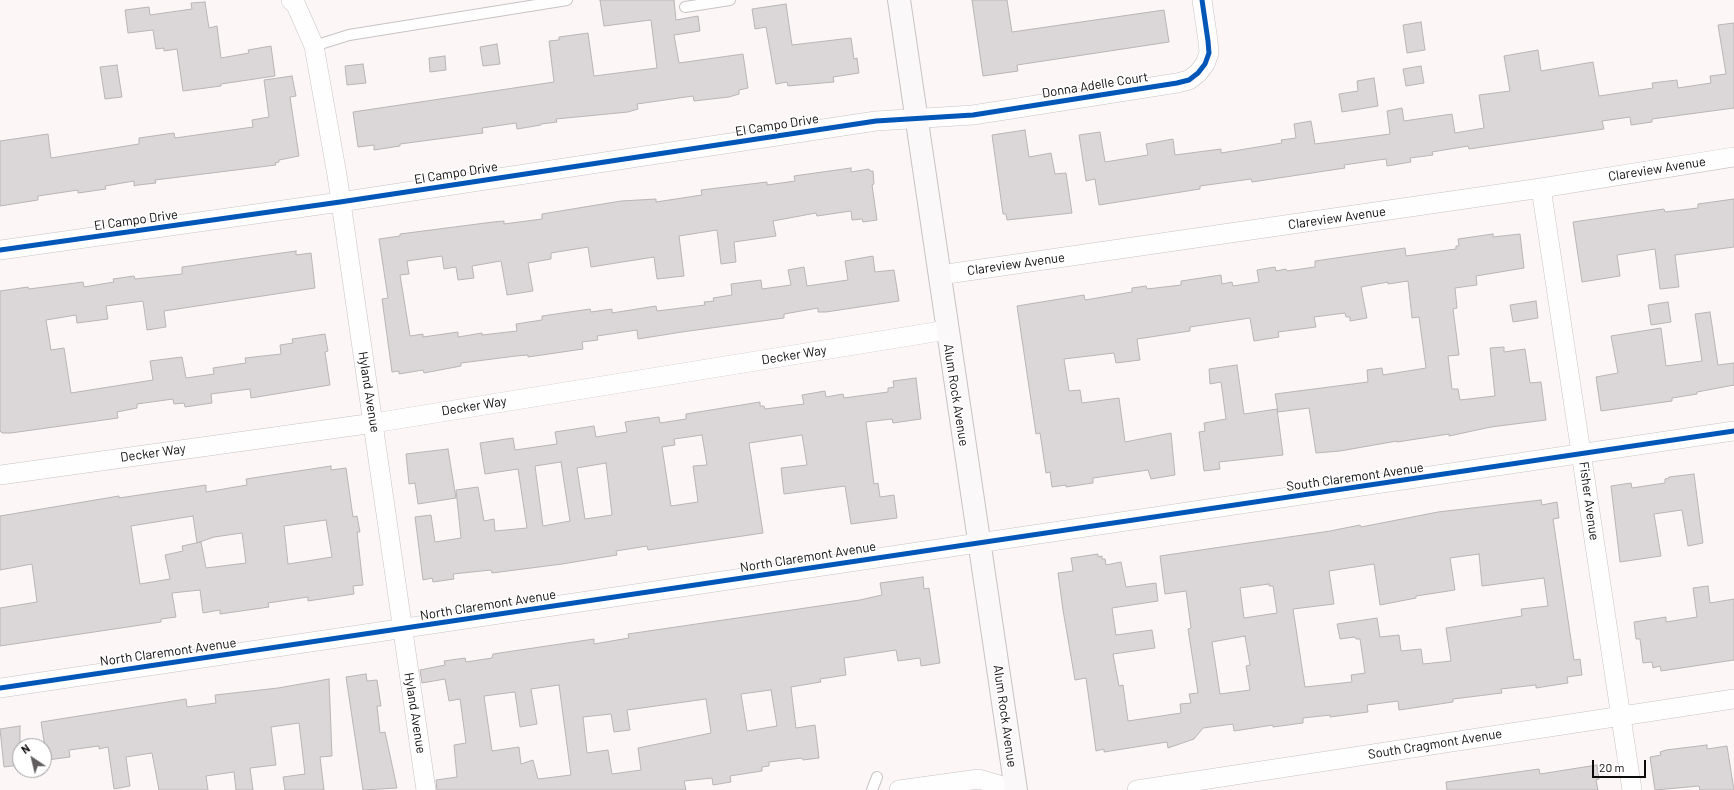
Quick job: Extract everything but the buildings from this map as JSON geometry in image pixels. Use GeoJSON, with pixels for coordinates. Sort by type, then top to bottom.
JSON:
{"type":"FeatureCollection","features":[{"type":"Feature","properties":{"kind":"main road","name":"Alum Rock Avenue"},"geometry":{"type":"LineString","coordinates":[[899,0],[1016,790]]}},
{"type":"Feature","properties":{"kind":"street","name":"Hyland Avenue"},"geometry":{"type":"LineString","coordinates":[[291,0],[296,5],[314,46],[374,423],[402,630],[426,790]]}},
{"type":"Feature","properties":{"kind":"street","name":"Donna Adelle Court"},"geometry":{"type":"LineString","coordinates":[[916,118],[972,115],[1189,80],[1198,73],[1205,64],[1209,52],[1202,0]]}},
{"type":"Feature","properties":{"kind":"street","name":"El Campo Drive"},"geometry":{"type":"LineString","coordinates":[[0,250],[340,202],[876,121],[916,118]]}},
{"type":"Feature","properties":{"kind":"street","name":"Clareview Avenue"},"geometry":{"type":"LineString","coordinates":[[940,275],[1541,188],[1734,157]]}},
{"type":"Feature","properties":{"kind":"street","name":"Fisher Avenue"},"geometry":{"type":"LineString","coordinates":[[1541,188],[1632,790]]}},
{"type":"Feature","properties":{"kind":"street","name":"Decker Way"},"geometry":{"type":"LineString","coordinates":[[0,475],[374,423],[947,330]]}},
{"type":"Feature","properties":{"kind":"street","name":"South Claremont Avenue"},"geometry":{"type":"LineString","coordinates":[[979,542],[1582,455],[1734,431]]}},
{"type":"Feature","properties":{"kind":"street","name":"North Claremont Avenue"},"geometry":{"type":"LineString","coordinates":[[0,688],[402,630],[979,542]]}},
{"type":"Feature","properties":{"kind":"street","name":"South Cragmont Avenue"},"geometry":{"type":"LineString","coordinates":[[1137,790],[1734,699]]}},
{"type":"Feature","properties":{"kind":"street"},"geometry":{"type":"LineString","coordinates":[[899,790],[979,779],[1016,790]]}},
{"type":"Feature","properties":{"kind":"lane"},"geometry":{"type":"LineString","coordinates":[[314,46],[349,35],[567,0]]}},
{"type":"Feature","properties":{"kind":"lane"},"geometry":{"type":"LineString","coordinates":[[686,7],[730,0]]}},
{"type":"Feature","properties":{"kind":"lane"},"geometry":{"type":"LineString","coordinates":[[872,790],[877,777]]}},
{"type":"Feature","properties":{"kind":"cycle path"},"geometry":{"type":"LineString","coordinates":[[0,250],[340,202],[876,121],[973,115],[1177,83],[1189,80],[1198,73],[1205,64],[1209,53],[1202,0]]}},
{"type":"Feature","properties":{"kind":"cycle path"},"geometry":{"type":"LineString","coordinates":[[0,688],[1734,431]]}}]}
